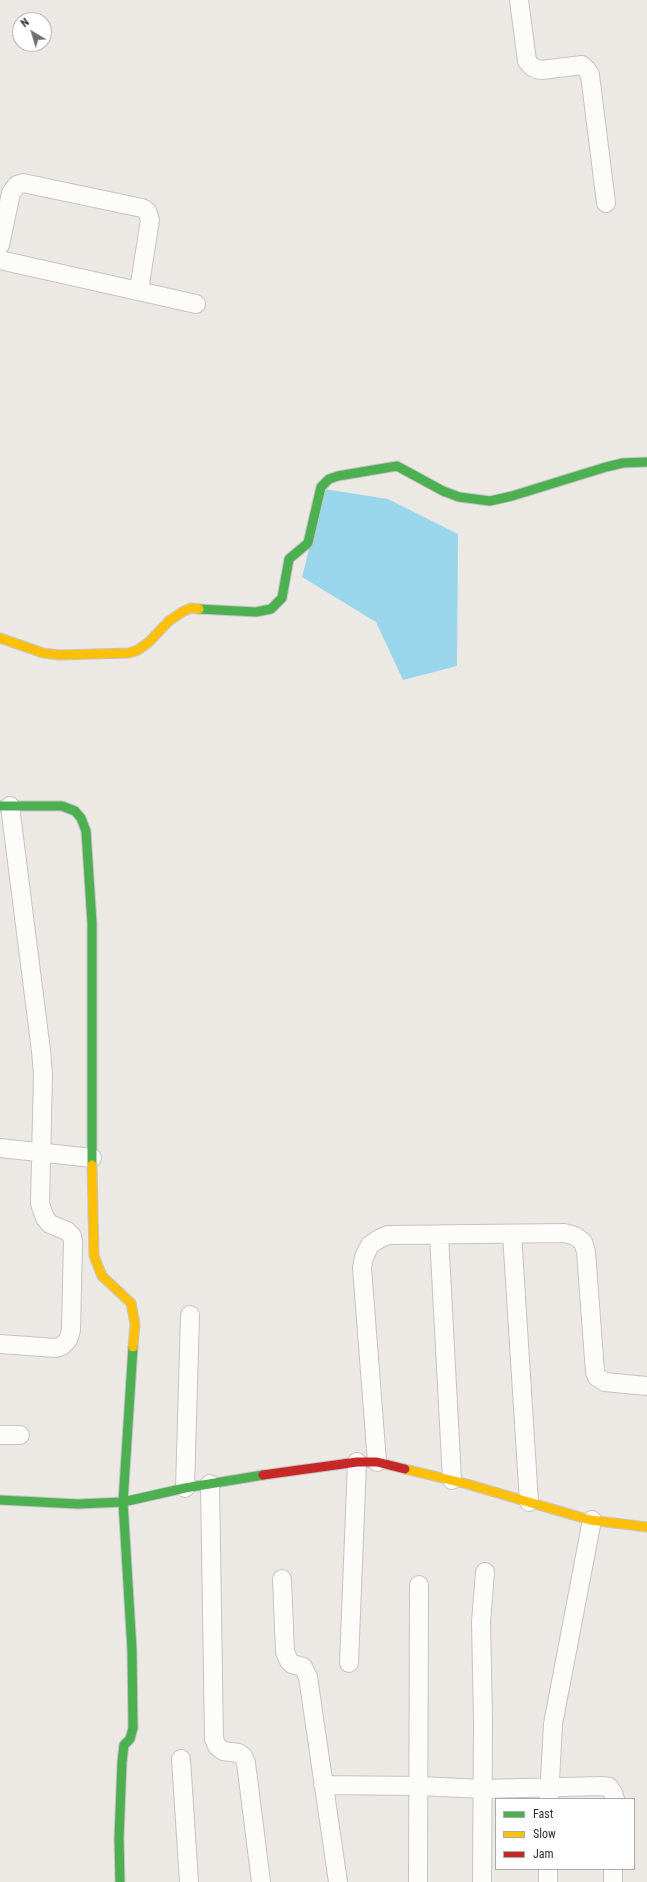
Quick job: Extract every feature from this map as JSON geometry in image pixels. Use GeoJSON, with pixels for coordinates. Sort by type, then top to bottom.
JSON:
{"type":"FeatureCollection","features":[{"type":"Feature","properties":{"kind":"street"},"geometry":{"type":"LineString","coordinates":[[519,0],[527,61],[531,66],[536,70],[542,70],[582,65],[590,75],[606,203]]}},
{"type":"Feature","properties":{"kind":"street"},"geometry":{"type":"LineString","coordinates":[[0,244],[11,193],[17,186],[23,183],[142,208],[147,211],[150,220],[139,290]]}},
{"type":"Feature","properties":{"kind":"street"},"geometry":{"type":"LineString","coordinates":[[0,260],[196,304]]}},
{"type":"Feature","properties":{"kind":"street"},"geometry":{"type":"LineString","coordinates":[[0,638],[48,654],[129,652],[144,646],[169,621],[191,608],[256,612],[272,609],[282,598],[289,559],[308,543],[321,487],[329,479],[338,476],[397,466],[443,491],[459,497],[490,501],[512,496],[606,466],[623,462],[647,462]]}},
{"type":"Feature","properties":{"kind":"street"},"geometry":{"type":"LineString","coordinates":[[0,1344],[56,1348],[62,1346],[68,1340],[71,1330],[72,1236],[67,1231],[50,1224],[42,1212],[40,1204],[43,1074],[41,1051],[5,806],[62,806],[75,811],[81,818],[86,830],[92,923],[92,1158],[94,1256],[97,1267],[102,1276],[131,1303],[134,1312],[123,1502],[132,1650],[133,1728],[130,1739],[124,1745],[122,1762],[119,1838],[120,1882]]}},
{"type":"Feature","properties":{"kind":"street"},"geometry":{"type":"LineString","coordinates":[[0,1148],[92,1158]]}},
{"type":"Feature","properties":{"kind":"street"},"geometry":{"type":"LineString","coordinates":[[377,1462],[362,1268],[364,1257],[370,1245],[388,1235],[565,1233],[575,1236],[583,1242],[586,1252],[595,1372],[597,1377],[605,1382],[647,1386]]}},
{"type":"Feature","properties":{"kind":"street"},"geometry":{"type":"LineString","coordinates":[[439,1234],[452,1480]]}},
{"type":"Feature","properties":{"kind":"street"},"geometry":{"type":"LineString","coordinates":[[512,1234],[529,1502]]}},
{"type":"Feature","properties":{"kind":"street"},"geometry":{"type":"LineString","coordinates":[[185,1488],[190,1314]]}},
{"type":"Feature","properties":{"kind":"street"},"geometry":{"type":"LineString","coordinates":[[0,1435],[20,1435]]}},
{"type":"Feature","properties":{"kind":"street"},"geometry":{"type":"LineString","coordinates":[[0,1500],[78,1504],[123,1502],[185,1488],[320,1466],[357,1462],[377,1462],[452,1480],[592,1520],[647,1527]]}},
{"type":"Feature","properties":{"kind":"street"},"geometry":{"type":"LineString","coordinates":[[349,1663],[357,1462]]}},
{"type":"Feature","properties":{"kind":"street"},"geometry":{"type":"LineString","coordinates":[[210,1484],[214,1739],[217,1746],[223,1751],[238,1753],[243,1756],[246,1763],[261,1882]]}},
{"type":"Feature","properties":{"kind":"street"},"geometry":{"type":"LineString","coordinates":[[549,1793],[553,1724],[592,1520]]}},
{"type":"Feature","properties":{"kind":"street"},"geometry":{"type":"LineString","coordinates":[[482,1882],[483,1721],[481,1622],[485,1572]]}},
{"type":"Feature","properties":{"kind":"street"},"geometry":{"type":"LineString","coordinates":[[282,1579],[286,1652],[289,1661],[292,1664],[303,1667],[308,1677],[338,1882]]}},
{"type":"Feature","properties":{"kind":"street"},"geometry":{"type":"LineString","coordinates":[[418,1882],[419,1585]]}},
{"type":"Feature","properties":{"kind":"street"},"geometry":{"type":"LineString","coordinates":[[181,1759],[189,1882]]}},
{"type":"Feature","properties":{"kind":"street"},"geometry":{"type":"LineString","coordinates":[[323,1785],[419,1786],[549,1793],[602,1786],[609,1787],[615,1798]]}},
{"type":"Feature","properties":{"kind":"street"},"geometry":{"type":"LineString","coordinates":[[548,1870],[548,1882]]}},
{"type":"Feature","properties":{"kind":"street"},"geometry":{"type":"LineString","coordinates":[[613,1870],[613,1882]]}},
{"type":"Feature","properties":{"kind":"water"},"geometry":{"type":"Polygon","coordinates":[[[324,489],[388,499],[458,534],[457,666],[403,680],[376,622],[302,577],[324,489]]]}},
{"type":"Feature","properties":{"kind":"traffic: fast"},"geometry":{"type":"LineString","coordinates":[[199,609],[256,612],[271,609],[282,598],[289,559],[308,543],[321,487],[329,479],[338,476],[397,466],[443,491],[459,497],[490,501],[512,496],[606,467],[623,463],[647,462]]}},
{"type":"Feature","properties":{"kind":"traffic: fast"},"geometry":{"type":"LineString","coordinates":[[0,806],[62,806],[75,811],[81,818],[86,831],[92,923],[92,1165]]}},
{"type":"Feature","properties":{"kind":"traffic: fast"},"geometry":{"type":"LineString","coordinates":[[120,1882],[119,1838],[122,1762],[124,1745],[130,1739],[133,1728],[132,1650],[123,1502],[133,1347]]}},
{"type":"Feature","properties":{"kind":"traffic: fast"},"geometry":{"type":"LineString","coordinates":[[0,1500],[78,1504],[123,1502],[185,1488],[263,1475]]}},
{"type":"Feature","properties":{"kind":"traffic: slow"},"geometry":{"type":"LineString","coordinates":[[0,638],[43,653],[59,655],[129,653],[138,650],[149,642],[169,621],[182,612],[191,608],[199,609]]}},
{"type":"Feature","properties":{"kind":"traffic: slow"},"geometry":{"type":"LineString","coordinates":[[92,1165],[94,1256],[102,1276],[131,1303],[135,1324],[133,1347]]}},
{"type":"Feature","properties":{"kind":"traffic: slow"},"geometry":{"type":"LineString","coordinates":[[405,1469],[467,1484],[590,1520],[647,1527]]}},
{"type":"Feature","properties":{"kind":"traffic: jam"},"geometry":{"type":"LineString","coordinates":[[263,1475],[357,1462],[377,1462],[405,1469]]}}]}
